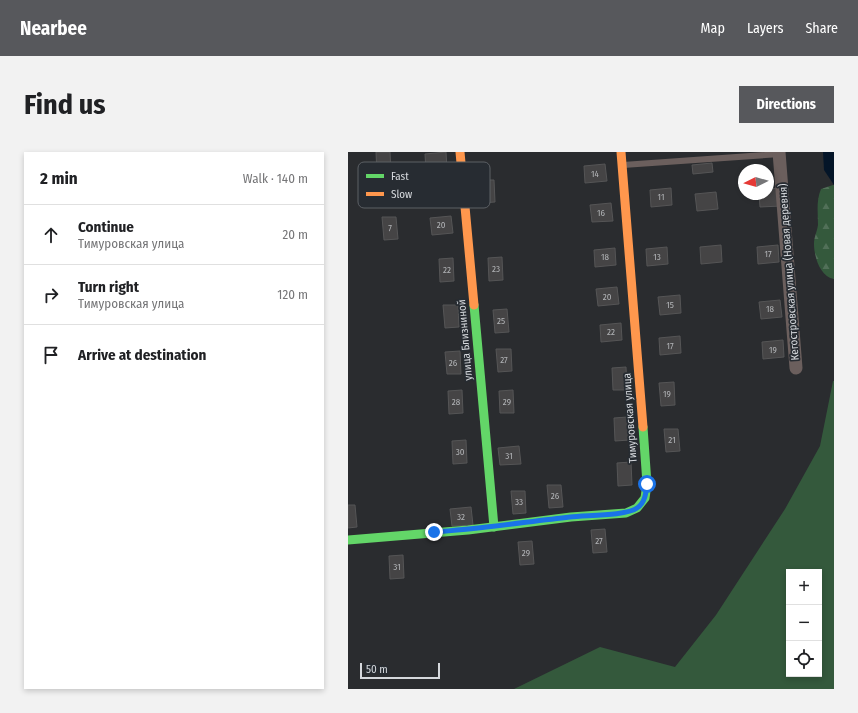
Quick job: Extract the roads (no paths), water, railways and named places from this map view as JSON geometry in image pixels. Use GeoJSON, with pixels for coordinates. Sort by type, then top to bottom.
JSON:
{"type":"FeatureCollection","features":[{"type":"Feature","properties":{"kind":"street","name":"улица Близниной"},"geometry":{"type":"LineString","coordinates":[[460,152],[461,162]]}},
{"type":"Feature","properties":{"kind":"street","name":"Тимуровская улица"},"geometry":{"type":"LineString","coordinates":[[348,540],[572,517],[626,513],[637,508],[645,498],[647,484],[621,152]]}},
{"type":"Feature","properties":{"kind":"street","name":"Кегостровская улица (Новая деревня)"},"geometry":{"type":"LineString","coordinates":[[779,153],[796,368]]}},
{"type":"Feature","properties":{"kind":"street","name":"улица Близниной"},"geometry":{"type":"LineString","coordinates":[[465,208],[494,526]]}},
{"type":"Feature","properties":{"kind":"lane"},"geometry":{"type":"LineString","coordinates":[[623,165],[779,153]]}},
{"type":"Feature","properties":{"kind":"water"},"geometry":{"type":"Polygon","coordinates":[[[823,152],[834,152],[834,185],[824,170],[823,152]]]}}]}
